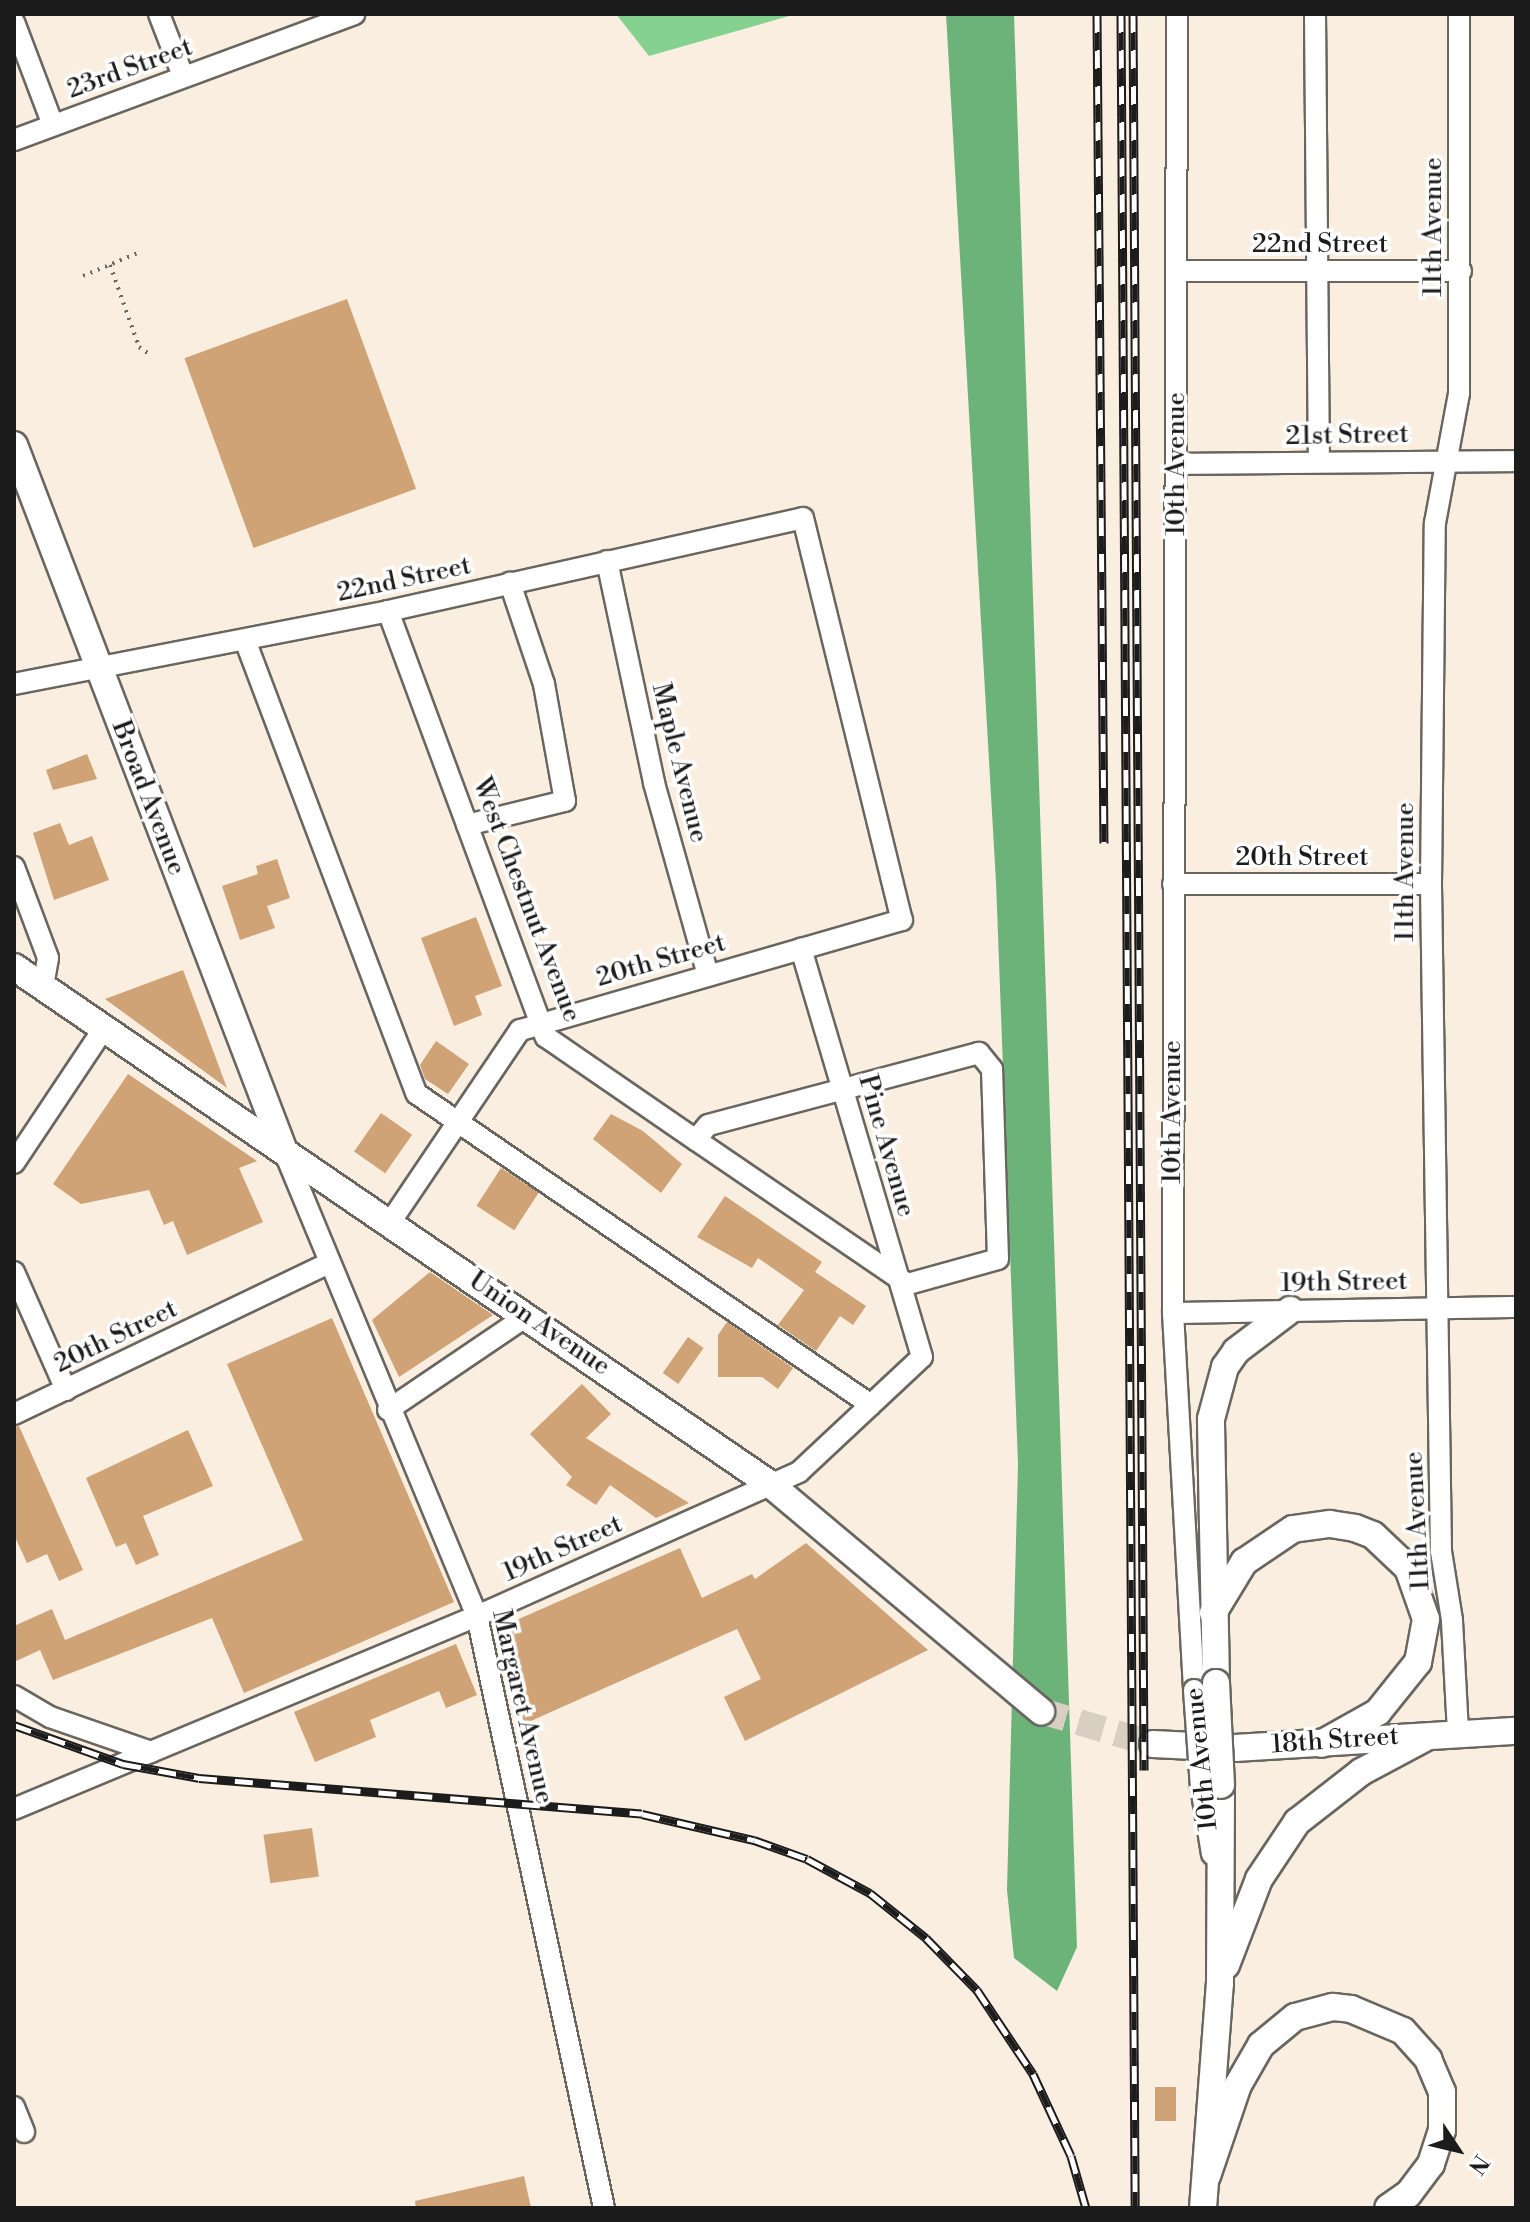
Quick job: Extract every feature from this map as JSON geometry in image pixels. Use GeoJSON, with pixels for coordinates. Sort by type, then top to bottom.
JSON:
{"type":"FeatureCollection","features":[{"type":"Feature","properties":{"kind":"main road","name":"Broad Avenue"},"geometry":{"type":"LineString","coordinates":[[14,445],[284,1151]]}},
{"type":"Feature","properties":{"kind":"main road","name":"Union Avenue"},"geometry":{"type":"LineString","coordinates":[[14,967],[770,1484],[1041,1711]]}},
{"type":"Feature","properties":{"kind":"main road"},"geometry":{"type":"LineString","coordinates":[[1203,2208],[1220,1984],[1205,1687],[1213,1613],[1209,1461],[1215,1396],[1236,1351],[1257,1330],[1290,1310]]}},
{"type":"Feature","properties":{"kind":"main road"},"geometry":{"type":"LineString","coordinates":[[1213,1613],[1244,1562],[1293,1529],[1330,1524],[1355,1528],[1373,1535],[1408,1568],[1426,1619],[1418,1662],[1378,1712],[1321,1744]]}},
{"type":"Feature","properties":{"kind":"main road","name":"18th Street"},"geometry":{"type":"LineString","coordinates":[[1153,1744],[1321,1744],[1445,1733],[1516,1731]]}},
{"type":"Feature","properties":{"kind":"main road"},"geometry":{"type":"LineString","coordinates":[[1220,1984],[1259,1879],[1297,1822],[1361,1772],[1445,1733]]}},
{"type":"Feature","properties":{"kind":"main road"},"geometry":{"type":"LineString","coordinates":[[1207,2176],[1238,2085],[1261,2045],[1295,2017],[1333,2007],[1351,2009],[1403,2031],[1428,2059],[1442,2092],[1442,2130],[1431,2164],[1408,2194],[1388,2208]]}},
{"type":"Feature","properties":{"kind":"street"},"geometry":{"type":"LineString","coordinates":[[159,14],[183,76]]}},
{"type":"Feature","properties":{"kind":"street","name":"23rd Street"},"geometry":{"type":"LineString","coordinates":[[14,140],[322,21],[354,14]]}},
{"type":"Feature","properties":{"kind":"street","name":"10th Avenue"},"geometry":{"type":"LineString","coordinates":[[1177,14],[1173,1313],[1205,1687]]}},
{"type":"Feature","properties":{"kind":"street"},"geometry":{"type":"LineString","coordinates":[[1315,14],[1319,462]]}},
{"type":"Feature","properties":{"kind":"street","name":"11th Avenue"},"geometry":{"type":"LineString","coordinates":[[1445,1733],[1452,1620],[1441,1551],[1431,884],[1433,567],[1445,461],[1459,393],[1459,14]]}},
{"type":"Feature","properties":{"kind":"street"},"geometry":{"type":"LineString","coordinates":[[14,22],[53,125]]}},
{"type":"Feature","properties":{"kind":"street","name":"22nd Street"},"geometry":{"type":"LineString","coordinates":[[1178,271],[1461,271]]}},
{"type":"Feature","properties":{"kind":"street","name":"21st Street"},"geometry":{"type":"LineString","coordinates":[[1178,464],[1516,461]]}},
{"type":"Feature","properties":{"kind":"street","name":"22nd Street"},"geometry":{"type":"LineString","coordinates":[[14,684],[388,611],[803,518],[902,920]]}},
{"type":"Feature","properties":{"kind":"street","name":"Maple Avenue"},"geometry":{"type":"LineString","coordinates":[[607,561],[654,783],[708,975]]}},
{"type":"Feature","properties":{"kind":"street"},"geometry":{"type":"LineString","coordinates":[[467,825],[565,801],[544,684],[510,583]]}},
{"type":"Feature","properties":{"kind":"street","name":"West Chestnut Avenue"},"geometry":{"type":"LineString","coordinates":[[388,611],[546,1037],[898,1278]]}},
{"type":"Feature","properties":{"kind":"street"},"geometry":{"type":"LineString","coordinates":[[245,640],[408,1081],[417,1094],[871,1405]]}},
{"type":"Feature","properties":{"kind":"street"},"geometry":{"type":"LineString","coordinates":[[14,867],[48,958],[43,986]]}},
{"type":"Feature","properties":{"kind":"street","name":"20th Street"},"geometry":{"type":"LineString","coordinates":[[1173,884],[1431,884]]}},
{"type":"Feature","properties":{"kind":"street","name":"20th Street"},"geometry":{"type":"LineString","coordinates":[[390,1223],[520,1030],[902,920]]}},
{"type":"Feature","properties":{"kind":"street","name":"Pine Avenue"},"geometry":{"type":"LineString","coordinates":[[801,949],[922,1357]]}},
{"type":"Feature","properties":{"kind":"street"},"geometry":{"type":"LineString","coordinates":[[14,1163],[104,1028]]}},
{"type":"Feature","properties":{"kind":"street"},"geometry":{"type":"LineString","coordinates":[[696,1140],[708,1125],[967,1053],[987,1057],[992,1069],[998,1259],[908,1284],[898,1278]]}},
{"type":"Feature","properties":{"kind":"street","name":"Margaret Avenue"},"geometry":{"type":"LineString","coordinates":[[284,1151],[327,1264],[477,1616],[604,2208]]}},
{"type":"Feature","properties":{"kind":"street","name":"20th Street"},"geometry":{"type":"LineString","coordinates":[[14,1414],[327,1264]]}},
{"type":"Feature","properties":{"kind":"street"},"geometry":{"type":"LineString","coordinates":[[14,1272],[66,1390]]}},
{"type":"Feature","properties":{"kind":"street","name":"19th Street"},"geometry":{"type":"LineString","coordinates":[[1173,1313],[1516,1307]]}},
{"type":"Feature","properties":{"kind":"street"},"geometry":{"type":"LineString","coordinates":[[388,1410],[527,1316]]}},
{"type":"Feature","properties":{"kind":"street","name":"19th Street"},"geometry":{"type":"LineString","coordinates":[[14,1809],[477,1616],[799,1472],[922,1357]]}},
{"type":"Feature","properties":{"kind":"street"},"geometry":{"type":"LineString","coordinates":[[14,1696],[50,1717],[151,1752]]}},
{"type":"Feature","properties":{"kind":"street"},"geometry":{"type":"LineString","coordinates":[[14,2107],[24,2132]]}},
{"type":"Feature","properties":{"kind":"path"},"geometry":{"type":"LineString","coordinates":[[83,276],[140,252]]}},
{"type":"Feature","properties":{"kind":"path"},"geometry":{"type":"LineString","coordinates":[[110,265],[139,347],[149,354]]}},
{"type":"Feature","properties":{"kind":"green space"},"geometry":{"type":"Polygon","coordinates":[[[616,14],[796,14],[649,56],[616,14]]]}},
{"type":"Feature","properties":{"kind":"green space"},"geometry":{"type":"Polygon","coordinates":[[[946,14],[1014,14],[1077,1947],[1057,1991],[1014,1958],[1007,1890],[1018,1464],[996,882],[946,14]]]}},
{"type":"Feature","properties":{"kind":"building"},"geometry":{"type":"Polygon","coordinates":[[[347,299],[416,489],[254,548],[184,358],[347,299]]]}},
{"type":"Feature","properties":{"kind":"building"},"geometry":{"type":"Polygon","coordinates":[[[87,754],[97,779],[53,790],[46,770],[87,754]]]}},
{"type":"Feature","properties":{"kind":"building"},"geometry":{"type":"Polygon","coordinates":[[[60,823],[69,845],[92,836],[109,880],[54,900],[33,833],[60,823]]]}},
{"type":"Feature","properties":{"kind":"building"},"geometry":{"type":"Polygon","coordinates":[[[277,859],[290,898],[267,906],[275,928],[240,940],[222,886],[258,874],[256,866],[277,859]]]}},
{"type":"Feature","properties":{"kind":"building"},"geometry":{"type":"Polygon","coordinates":[[[476,917],[502,986],[475,996],[482,1015],[454,1026],[421,938],[476,917]]]}},
{"type":"Feature","properties":{"kind":"building"},"geometry":{"type":"Polygon","coordinates":[[[183,970],[227,1088],[105,999],[183,970]]]}},
{"type":"Feature","properties":{"kind":"building"},"geometry":{"type":"Polygon","coordinates":[[[436,1041],[469,1064],[448,1094],[425,1079],[420,1065],[436,1041]]]}},
{"type":"Feature","properties":{"kind":"building"},"geometry":{"type":"Polygon","coordinates":[[[128,1074],[257,1161],[239,1168],[263,1222],[187,1255],[173,1221],[164,1225],[149,1190],[81,1204],[53,1184],[128,1074]]]}},
{"type":"Feature","properties":{"kind":"building"},"geometry":{"type":"Polygon","coordinates":[[[381,1113],[412,1135],[385,1173],[354,1152],[381,1113]]]}},
{"type":"Feature","properties":{"kind":"building"},"geometry":{"type":"Polygon","coordinates":[[[611,1114],[643,1131],[682,1164],[661,1193],[593,1139],[611,1114]]]}},
{"type":"Feature","properties":{"kind":"building"},"geometry":{"type":"Polygon","coordinates":[[[501,1168],[539,1193],[514,1230],[476,1206],[501,1168]]]}},
{"type":"Feature","properties":{"kind":"building"},"geometry":{"type":"Polygon","coordinates":[[[725,1196],[822,1262],[815,1272],[866,1306],[853,1325],[840,1316],[816,1351],[778,1325],[804,1290],[758,1258],[752,1268],[697,1237],[725,1196]]]}},
{"type":"Feature","properties":{"kind":"building"},"geometry":{"type":"Polygon","coordinates":[[[430,1272],[493,1315],[399,1377],[372,1320],[430,1272]]]}},
{"type":"Feature","properties":{"kind":"building"},"geometry":{"type":"Polygon","coordinates":[[[332,1318],[454,1602],[244,1693],[212,1618],[53,1680],[40,1650],[14,1662],[14,1626],[52,1609],[65,1640],[303,1540],[227,1364],[332,1318]]]}},
{"type":"Feature","properties":{"kind":"building"},"geometry":{"type":"Polygon","coordinates":[[[727,1322],[793,1368],[778,1389],[762,1377],[718,1377],[718,1335],[727,1322]]]}},
{"type":"Feature","properties":{"kind":"building"},"geometry":{"type":"Polygon","coordinates":[[[688,1337],[704,1348],[678,1384],[663,1373],[688,1337]]]}},
{"type":"Feature","properties":{"kind":"building"},"geometry":{"type":"Polygon","coordinates":[[[582,1384],[611,1414],[586,1438],[689,1503],[656,1518],[610,1485],[596,1505],[566,1485],[572,1477],[530,1434],[582,1384]]]}},
{"type":"Feature","properties":{"kind":"building"},"geometry":{"type":"Polygon","coordinates":[[[19,1426],[83,1570],[59,1581],[47,1554],[27,1563],[14,1535],[14,1427],[19,1426]]]}},
{"type":"Feature","properties":{"kind":"building"},"geometry":{"type":"Polygon","coordinates":[[[188,1430],[213,1486],[143,1516],[159,1555],[136,1565],[126,1543],[116,1547],[86,1478],[188,1430]]]}},
{"type":"Feature","properties":{"kind":"building"},"geometry":{"type":"Polygon","coordinates":[[[806,1543],[928,1650],[745,1741],[724,1697],[761,1679],[737,1629],[524,1724],[503,1626],[680,1548],[702,1598],[752,1574],[755,1579],[806,1543]]]}},
{"type":"Feature","properties":{"kind":"building"},"geometry":{"type":"Polygon","coordinates":[[[456,1644],[477,1695],[446,1708],[439,1691],[370,1720],[376,1737],[315,1762],[294,1712],[456,1644]]]}},
{"type":"Feature","properties":{"kind":"building"},"geometry":{"type":"Polygon","coordinates":[[[312,1828],[319,1877],[270,1883],[263,1835],[312,1828]]]}},
{"type":"Feature","properties":{"kind":"building"},"geometry":{"type":"Polygon","coordinates":[[[1155,2087],[1176,2087],[1176,2121],[1155,2121],[1155,2087]]]}},
{"type":"Feature","properties":{"kind":"building"},"geometry":{"type":"Polygon","coordinates":[[[524,2176],[531,2208],[416,2208],[415,2201],[524,2176]]]}},
{"type":"Feature","properties":{"kind":"tunnel"},"geometry":{"type":"LineString","coordinates":[[1041,1711],[1153,1744]]}},
{"type":"Feature","properties":{"kind":"railway"},"geometry":{"type":"LineString","coordinates":[[1097,14],[1104,843]]}},
{"type":"Feature","properties":{"kind":"railway"},"geometry":{"type":"LineString","coordinates":[[1121,14],[1135,2208]]}},
{"type":"Feature","properties":{"kind":"railway"},"geometry":{"type":"LineString","coordinates":[[1133,14],[1144,1770]]}},
{"type":"Feature","properties":{"kind":"railway"},"geometry":{"type":"LineString","coordinates":[[14,1725],[123,1764],[199,1778],[642,1814],[754,1840],[807,1859],[870,1893],[926,1938],[977,1990],[1033,2074],[1071,2156],[1086,2208]]}}]}
